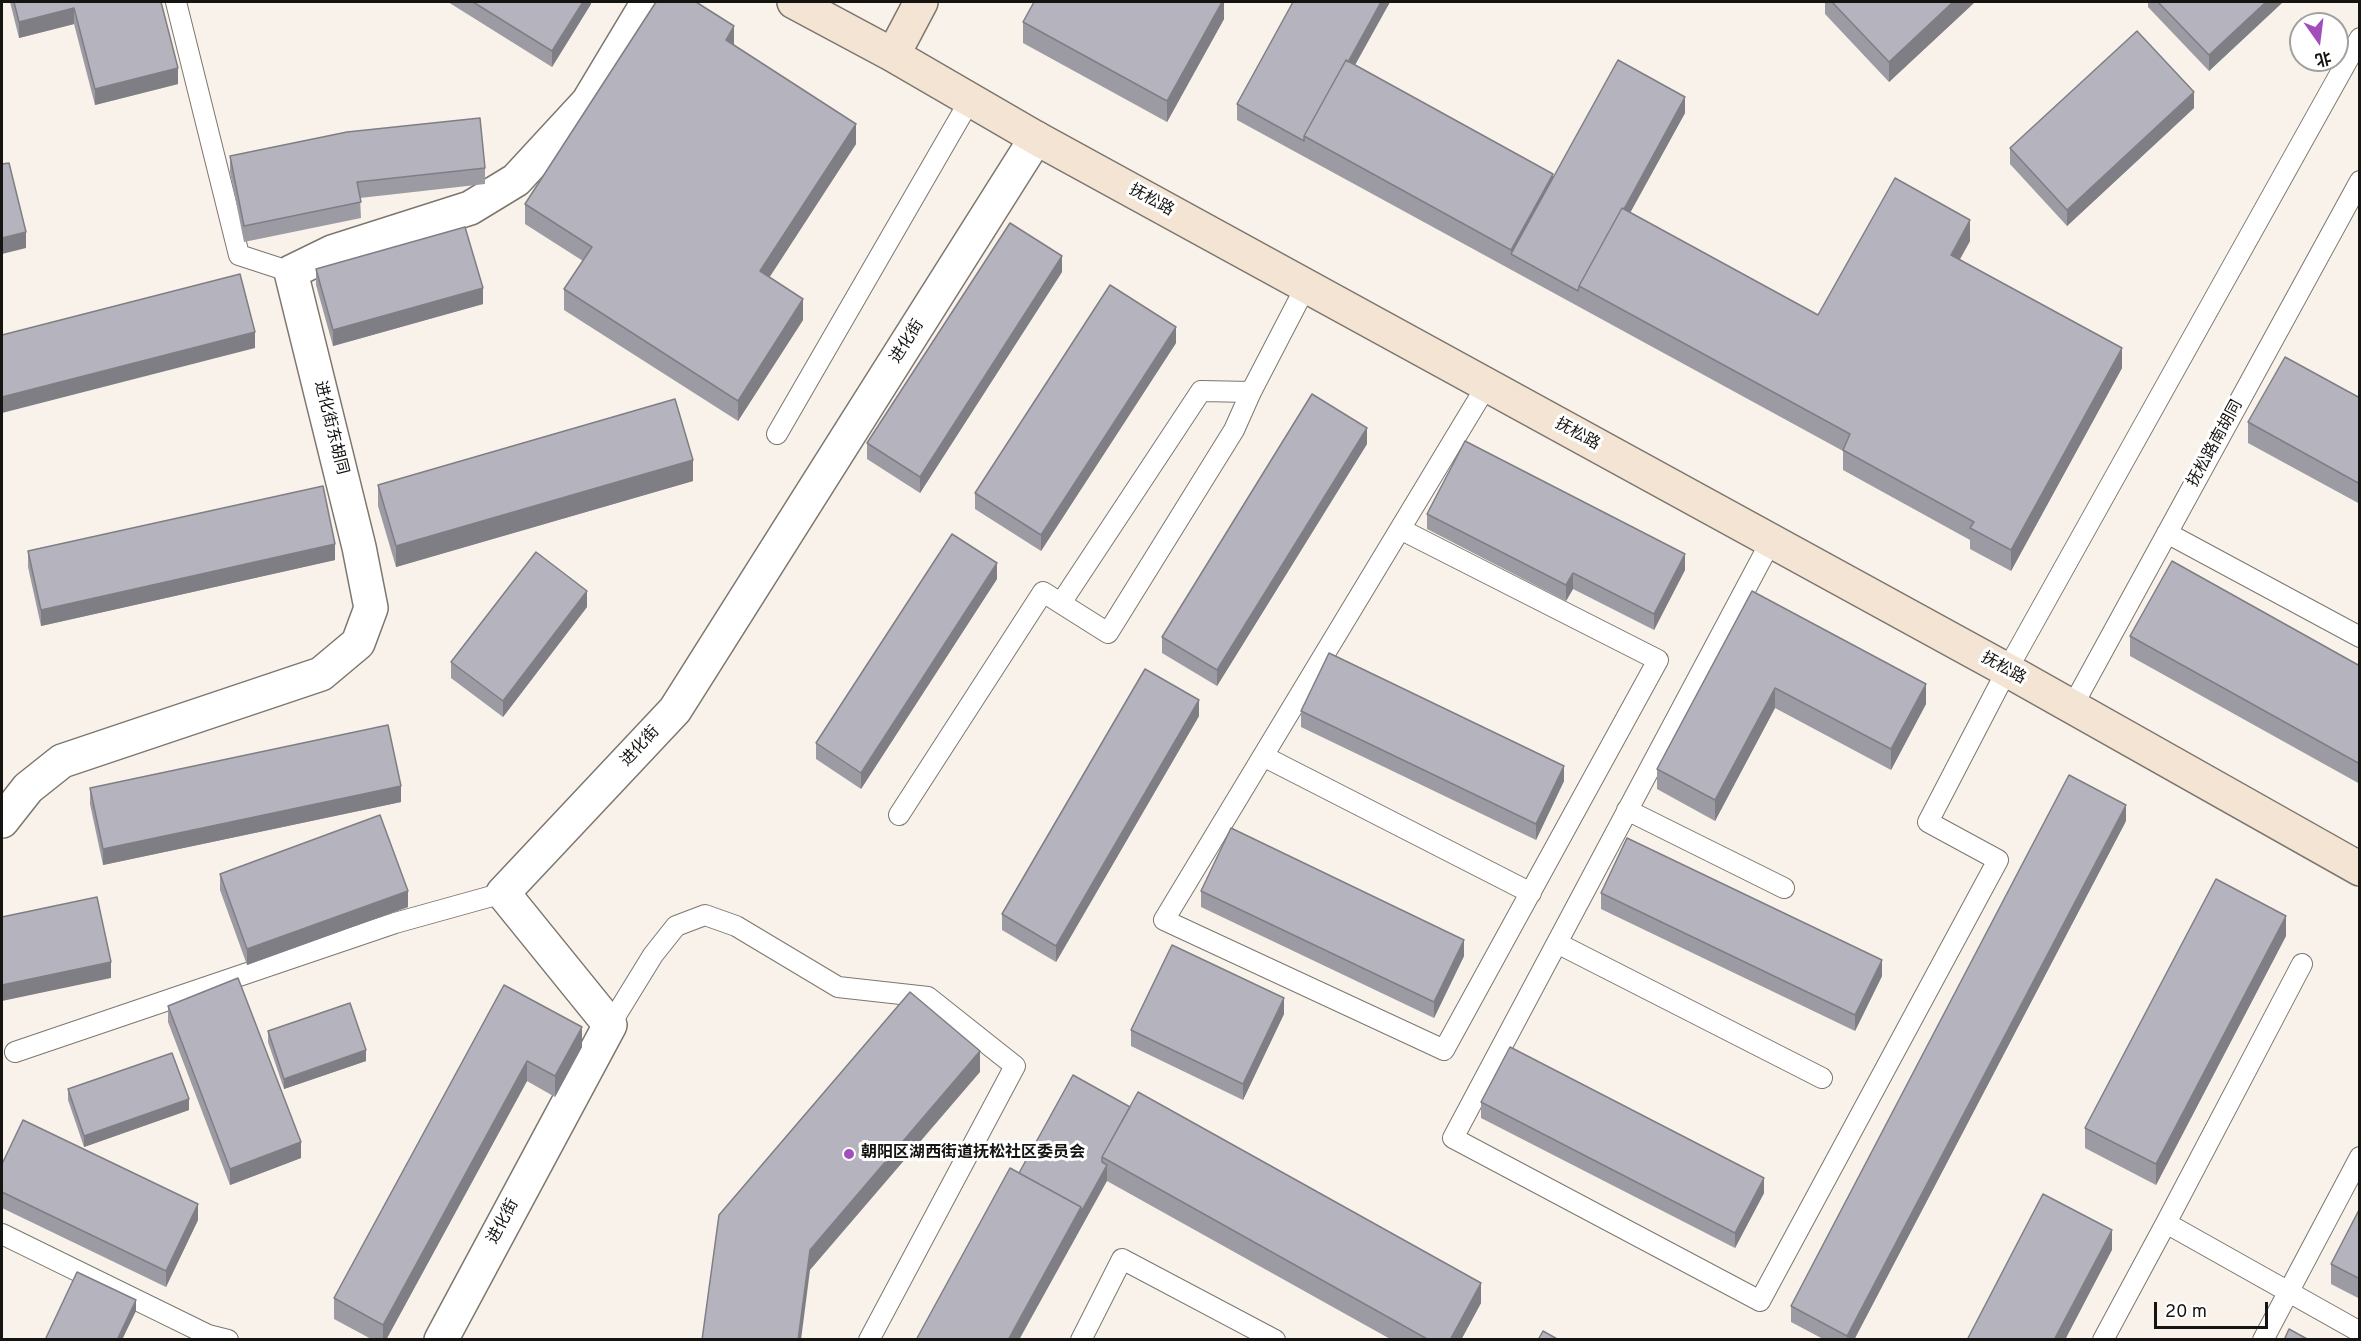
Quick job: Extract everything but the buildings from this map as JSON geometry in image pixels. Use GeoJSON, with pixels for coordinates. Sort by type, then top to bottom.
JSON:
{"type":"FeatureCollection","features":[{"type":"Feature","properties":{"kind":"street"},"geometry":{"type":"LineString","coordinates":[[291,272],[332,252],[470,208],[516,180],[588,102],[648,2]]}},
{"type":"Feature","properties":{"kind":"street","name":"抚松路"},"geometry":{"type":"LineString","coordinates":[[794,2],[893,55],[1036,138],[2007,670],[2360,869]]}},
{"type":"Feature","properties":{"kind":"street"},"geometry":{"type":"LineString","coordinates":[[893,55],[921,2]]}},
{"type":"Feature","properties":{"kind":"street","name":"进化街"},"geometry":{"type":"LineString","coordinates":[[503,893],[675,710],[1036,138]]}},
{"type":"Feature","properties":{"kind":"street","name":"进化街东胡同"},"geometry":{"type":"LineString","coordinates":[[2,821],[28,788],[62,761],[321,674],[358,644],[371,608],[359,547],[291,272]]}},
{"type":"Feature","properties":{"kind":"street"},"geometry":{"type":"LineString","coordinates":[[503,893],[610,1025]]}},
{"type":"Feature","properties":{"kind":"street","name":"进化街"},"geometry":{"type":"LineString","coordinates":[[441,1340],[610,1025]]}},
{"type":"Feature","properties":{"kind":"lane"},"geometry":{"type":"LineString","coordinates":[[176,2],[239,255],[291,272]]}},
{"type":"Feature","properties":{"kind":"lane"},"geometry":{"type":"LineString","coordinates":[[1771,541],[1453,1138],[1760,1301],[1998,860],[1928,822],[2007,670],[2360,38]]}},
{"type":"Feature","properties":{"kind":"lane"},"geometry":{"type":"LineString","coordinates":[[777,434],[970,100]]}},
{"type":"Feature","properties":{"kind":"lane","name":"抚松路南胡同"},"geometry":{"type":"LineString","coordinates":[[2072,707],[2360,181]]}},
{"type":"Feature","properties":{"kind":"lane"},"geometry":{"type":"LineString","coordinates":[[899,815],[1043,592],[1108,633],[1234,430],[1306,286]]}},
{"type":"Feature","properties":{"kind":"lane"},"geometry":{"type":"LineString","coordinates":[[1400,529],[1658,660],[1444,1050],[1164,920],[1486,385]]}},
{"type":"Feature","properties":{"kind":"lane"},"geometry":{"type":"LineString","coordinates":[[1061,603],[1201,391],[1251,392]]}},
{"type":"Feature","properties":{"kind":"lane"},"geometry":{"type":"LineString","coordinates":[[2168,533],[2360,637]]}},
{"type":"Feature","properties":{"kind":"lane"},"geometry":{"type":"LineString","coordinates":[[1263,756],[1531,893]]}},
{"type":"Feature","properties":{"kind":"lane"},"geometry":{"type":"LineString","coordinates":[[1628,810],[1784,888]]}},
{"type":"Feature","properties":{"kind":"lane"},"geometry":{"type":"LineString","coordinates":[[15,1052],[395,923],[503,893]]}},
{"type":"Feature","properties":{"kind":"lane"},"geometry":{"type":"LineString","coordinates":[[610,1025],[653,955],[676,926],[705,915],[736,926],[838,987],[928,997],[1015,1066],[869,1340]]}},
{"type":"Feature","properties":{"kind":"lane"},"geometry":{"type":"LineString","coordinates":[[1557,943],[1822,1078]]}},
{"type":"Feature","properties":{"kind":"lane"},"geometry":{"type":"LineString","coordinates":[[2103,1340],[2302,964]]}},
{"type":"Feature","properties":{"kind":"lane"},"geometry":{"type":"LineString","coordinates":[[2263,1340],[2360,1157]]}},
{"type":"Feature","properties":{"kind":"lane"},"geometry":{"type":"LineString","coordinates":[[2166,1224],[2360,1332]]}},
{"type":"Feature","properties":{"kind":"lane"},"geometry":{"type":"LineString","coordinates":[[2,1234],[208,1335],[228,1340]]}},
{"type":"Feature","properties":{"kind":"lane"},"geometry":{"type":"LineString","coordinates":[[1081,1340],[1122,1258],[1275,1340]]}},
{"type":"Feature","properties":{"kind":"place","name":"朝阳区湖西街道抚松社区委员会"},"geometry":{"type":"Point","coordinates":[849,1154]}}]}
